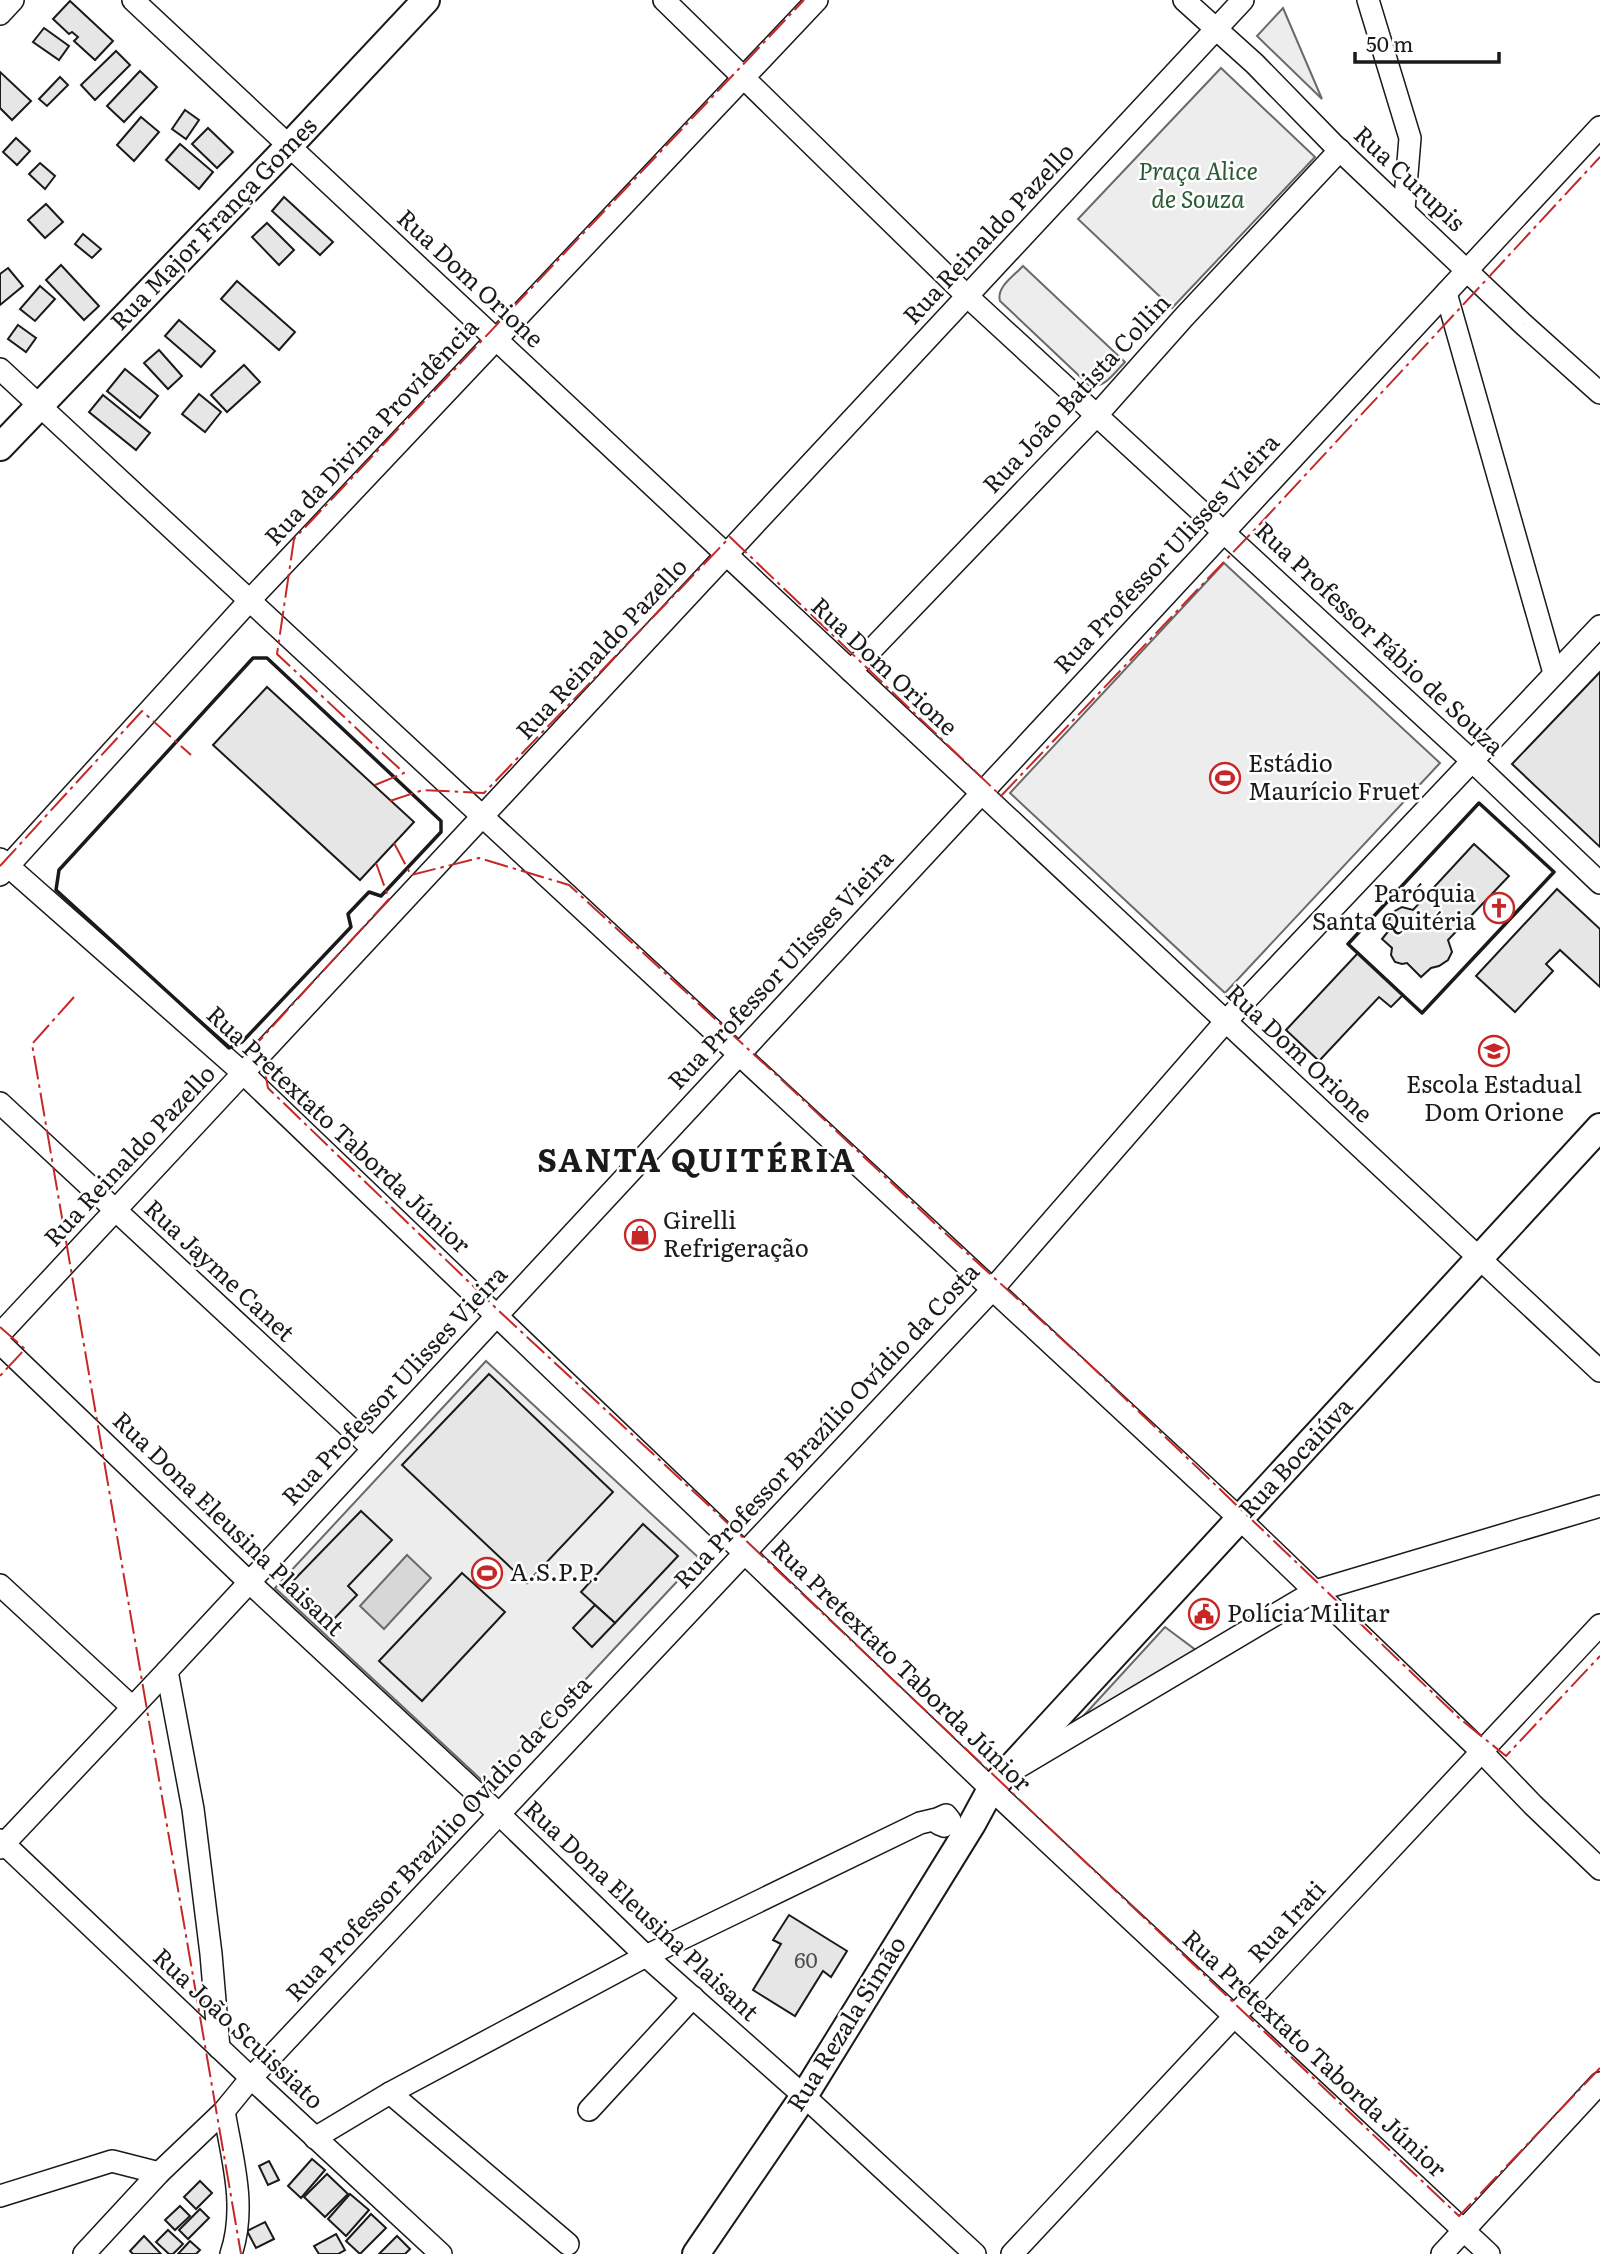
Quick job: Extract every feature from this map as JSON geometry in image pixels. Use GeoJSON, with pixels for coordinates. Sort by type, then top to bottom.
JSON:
{"type":"FeatureCollection","features":[{"type":"Feature","properties":{"kind":"main road","name":"Rua Major França Gomes"},"geometry":{"type":"LineString","coordinates":[[0,447],[426,0]]}},
{"type":"Feature","properties":{"kind":"main road","name":"Rua Bocaiúva"},"geometry":{"type":"LineString","coordinates":[[997,1783],[1600,1127]]}},
{"type":"Feature","properties":{"kind":"main road","name":"Rua Rezala Simão"},"geometry":{"type":"LineString","coordinates":[[696,2254],[804,2096],[997,1783]]}},
{"type":"Feature","properties":{"kind":"street"},"geometry":{"type":"LineString","coordinates":[[0,14],[13,0]]}},
{"type":"Feature","properties":{"kind":"street","name":"Rua Dom Orione"},"geometry":{"type":"LineString","coordinates":[[133,0],[1600,1371]]}},
{"type":"Feature","properties":{"kind":"street","name":"Rua Professor Fábio de Souza"},"geometry":{"type":"LineString","coordinates":[[664,0],[967,296],[1471,760],[1600,883]]}},
{"type":"Feature","properties":{"kind":"street","name":"Rua da Divina Providência"},"geometry":{"type":"LineString","coordinates":[[3,866],[249,601],[817,0]]}},
{"type":"Feature","properties":{"kind":"street","name":"Rua Curupis"},"geometry":{"type":"LineString","coordinates":[[1184,0],[1255,64],[1340,150],[1523,324],[1600,393]]}},
{"type":"Feature","properties":{"kind":"street","name":"Rua Reinaldo Pazello"},"geometry":{"type":"LineString","coordinates":[[0,1334],[1243,0]]}},
{"type":"Feature","properties":{"kind":"street"},"geometry":{"type":"LineString","coordinates":[[1368,0],[1410,138],[1404,210]]}},
{"type":"Feature","properties":{"kind":"street","name":"Rua Professor Ulisses Vieira"},"geometry":{"type":"LineString","coordinates":[[1,1844],[167,1671],[1600,127]]}},
{"type":"Feature","properties":{"kind":"street","name":"Rua João Batista Collin"},"geometry":{"type":"LineString","coordinates":[[851,671],[1096,416],[1192,308],[1340,150]]}},
{"type":"Feature","properties":{"kind":"street"},"geometry":{"type":"LineString","coordinates":[[1446,293],[1554,673]]}},
{"type":"Feature","properties":{"kind":"street"},"geometry":{"type":"LineString","coordinates":[[0,369],[991,1291],[1240,1519],[1600,1869]]}},
{"type":"Feature","properties":{"kind":"street","name":"Rua Professor Brazílio Ovídio da Costa"},"geometry":{"type":"LineString","coordinates":[[84,2254],[159,2173],[223,2111],[251,2078],[991,1291],[1226,1021],[1600,626]]}},
{"type":"Feature","properties":{"kind":"street","name":"Rua Pretextato Taborda Júnior"},"geometry":{"type":"LineString","coordinates":[[3,866],[243,1073],[745,1552],[997,1783],[1236,2016],[1489,2254]]}},
{"type":"Feature","properties":{"kind":"street","name":"Rua Jayme Canet"},"geometry":{"type":"LineString","coordinates":[[0,1103],[373,1449]]}},
{"type":"Feature","properties":{"kind":"street","name":"Rua Dona Eleusina Plaisant"},"geometry":{"type":"LineString","coordinates":[[0,1343],[646,1956],[804,2096],[975,2254]]}},
{"type":"Feature","properties":{"kind":"street"},"geometry":{"type":"LineString","coordinates":[[997,1783],[1315,1591],[1600,1506]]}},
{"type":"Feature","properties":{"kind":"street"},"geometry":{"type":"LineString","coordinates":[[0,1585],[132,1707]]}},
{"type":"Feature","properties":{"kind":"street","name":"Rua Irati"},"geometry":{"type":"LineString","coordinates":[[1012,2254],[1600,1625]]}},
{"type":"Feature","properties":{"kind":"street"},"geometry":{"type":"LineString","coordinates":[[167,1671],[193,1809],[211,1954],[219,2048]]}},
{"type":"Feature","properties":{"kind":"street"},"geometry":{"type":"LineString","coordinates":[[315,2138],[390,2093],[646,1956],[920,1823],[937,1819]]}},
{"type":"Feature","properties":{"kind":"street","name":"Rua João Scuissiato"},"geometry":{"type":"LineString","coordinates":[[1,1844],[441,2254]]}},
{"type":"Feature","properties":{"kind":"street"},"geometry":{"type":"LineString","coordinates":[[589,2110],[694,1997]]}},
{"type":"Feature","properties":{"kind":"street"},"geometry":{"type":"LineString","coordinates":[[1442,2254],[1600,2083]]}},
{"type":"Feature","properties":{"kind":"street"},"geometry":{"type":"LineString","coordinates":[[390,2093],[568,2244]]}},
{"type":"Feature","properties":{"kind":"street"},"geometry":{"type":"LineString","coordinates":[[223,2111],[239,2198],[236,2239],[232,2254]]}},
{"type":"Feature","properties":{"kind":"street"},"geometry":{"type":"LineString","coordinates":[[0,2196],[111,2161],[159,2173]]}},
{"type":"Feature","properties":{"kind":"green space"},"geometry":{"type":"Polygon","coordinates":[[[1283,8],[1322,99],[1257,36],[1283,8]]]}},
{"type":"Feature","properties":{"kind":"green space","name":"Praça Alice de Souza"},"geometry":{"type":"Polygon","coordinates":[[[1221,68],[1315,157],[1172,308],[1078,219],[1221,68]]]}},
{"type":"Feature","properties":{"kind":"green space"},"geometry":{"type":"Polygon","coordinates":[[[1023,266],[1125,362],[1104,383],[1089,385],[1000,301],[1003,286],[1023,266]]]}},
{"type":"Feature","properties":{"kind":"green space","name":"Estádio Maurício Fruet"},"geometry":{"type":"Polygon","coordinates":[[[1224,563],[1440,763],[1225,993],[1010,793],[1224,563]]]}},
{"type":"Feature","properties":{"kind":"green space","name":"A.S.P.P."},"geometry":{"type":"Polygon","coordinates":[[[486,1361],[699,1558],[487,1785],[275,1588],[486,1361]]]}},
{"type":"Feature","properties":{"kind":"green space"},"geometry":{"type":"Polygon","coordinates":[[[1165,1627],[1201,1654],[1077,1723],[1165,1627]]]}},
{"type":"Feature","properties":{"kind":"shaded area"},"geometry":{"type":"Polygon","coordinates":[[[407,1555],[431,1578],[384,1629],[360,1606],[407,1555]]]}},
{"type":"Feature","properties":{"kind":"building"},"geometry":{"type":"Polygon","coordinates":[[[70,1],[113,41],[95,60],[74,41],[78,37],[72,32],[69,34],[53,19],[70,1]]]}},
{"type":"Feature","properties":{"kind":"building"},"geometry":{"type":"Polygon","coordinates":[[[44,28],[69,46],[59,60],[33,42],[44,28]]]}},
{"type":"Feature","properties":{"kind":"building"},"geometry":{"type":"Polygon","coordinates":[[[116,51],[130,65],[95,100],[81,85],[116,51]]]}},
{"type":"Feature","properties":{"kind":"building"},"geometry":{"type":"Polygon","coordinates":[[[140,71],[157,87],[124,122],[107,106],[140,71]]]}},
{"type":"Feature","properties":{"kind":"building"},"geometry":{"type":"Polygon","coordinates":[[[0,72],[31,101],[12,120],[0,108],[0,72]]]}},
{"type":"Feature","properties":{"kind":"building"},"geometry":{"type":"Polygon","coordinates":[[[60,77],[68,85],[47,106],[39,99],[60,77]]]}},
{"type":"Feature","properties":{"kind":"building"},"geometry":{"type":"Polygon","coordinates":[[[185,110],[199,120],[186,139],[172,129],[185,110]]]}},
{"type":"Feature","properties":{"kind":"building"},"geometry":{"type":"Polygon","coordinates":[[[141,117],[159,132],[134,161],[117,145],[141,117]]]}},
{"type":"Feature","properties":{"kind":"building"},"geometry":{"type":"Polygon","coordinates":[[[208,128],[233,152],[217,168],[192,144],[208,128]]]}},
{"type":"Feature","properties":{"kind":"building"},"geometry":{"type":"Polygon","coordinates":[[[16,138],[30,151],[17,165],[3,152],[16,138]]]}},
{"type":"Feature","properties":{"kind":"building"},"geometry":{"type":"Polygon","coordinates":[[[180,144],[213,172],[199,189],[166,160],[180,144]]]}},
{"type":"Feature","properties":{"kind":"building"},"geometry":{"type":"Polygon","coordinates":[[[40,163],[55,176],[45,189],[29,174],[40,163]]]}},
{"type":"Feature","properties":{"kind":"building"},"geometry":{"type":"Polygon","coordinates":[[[284,197],[333,242],[320,255],[272,211],[284,197]]]}},
{"type":"Feature","properties":{"kind":"building"},"geometry":{"type":"Polygon","coordinates":[[[46,204],[63,222],[45,238],[28,220],[46,204]]]}},
{"type":"Feature","properties":{"kind":"building"},"geometry":{"type":"Polygon","coordinates":[[[267,223],[294,250],[279,265],[252,237],[267,223]]]}},
{"type":"Feature","properties":{"kind":"building"},"geometry":{"type":"Polygon","coordinates":[[[83,234],[101,249],[92,258],[75,244],[83,234]]]}},
{"type":"Feature","properties":{"kind":"building"},"geometry":{"type":"Polygon","coordinates":[[[61,265],[99,306],[84,320],[46,280],[61,265]]]}},
{"type":"Feature","properties":{"kind":"building"},"geometry":{"type":"Polygon","coordinates":[[[8,268],[23,286],[0,305],[0,274],[8,268]]]}},
{"type":"Feature","properties":{"kind":"building"},"geometry":{"type":"Polygon","coordinates":[[[237,281],[295,332],[279,350],[221,299],[237,281]]]}},
{"type":"Feature","properties":{"kind":"building"},"geometry":{"type":"Polygon","coordinates":[[[40,286],[55,299],[35,321],[20,309],[40,286]]]}},
{"type":"Feature","properties":{"kind":"building"},"geometry":{"type":"Polygon","coordinates":[[[179,320],[215,351],[201,367],[165,336],[179,320]]]}},
{"type":"Feature","properties":{"kind":"building"},"geometry":{"type":"Polygon","coordinates":[[[18,325],[36,338],[26,352],[8,339],[18,325]]]}},
{"type":"Feature","properties":{"kind":"building"},"geometry":{"type":"Polygon","coordinates":[[[159,350],[182,376],[168,389],[144,363],[159,350]]]}},
{"type":"Feature","properties":{"kind":"building"},"geometry":{"type":"Polygon","coordinates":[[[244,365],[260,382],[227,412],[211,395],[244,365]]]}},
{"type":"Feature","properties":{"kind":"building"},"geometry":{"type":"Polygon","coordinates":[[[125,369],[158,396],[140,418],[107,391],[125,369]]]}},
{"type":"Feature","properties":{"kind":"building"},"geometry":{"type":"Polygon","coordinates":[[[199,394],[221,412],[205,432],[182,414],[199,394]]]}},
{"type":"Feature","properties":{"kind":"building"},"geometry":{"type":"Polygon","coordinates":[[[103,395],[150,433],[136,450],[89,412],[103,395]]]}},
{"type":"Feature","properties":{"kind":"building"},"geometry":{"type":"Polygon","coordinates":[[[1600,672],[1600,847],[1512,764],[1600,672]]]}},
{"type":"Feature","properties":{"kind":"building"},"geometry":{"type":"Polygon","coordinates":[[[267,687],[414,822],[360,880],[213,745],[267,687]]]}},
{"type":"Feature","properties":{"kind":"building"},"geometry":{"type":"Polygon","coordinates":[[[1474,844],[1509,876],[1448,940],[1452,952],[1448,960],[1431,968],[1421,977],[1407,963],[1395,962],[1391,955],[1392,948],[1382,939],[1391,928],[1390,917],[1402,907],[1413,910],[1474,844]]]}},
{"type":"Feature","properties":{"kind":"building"},"geometry":{"type":"Polygon","coordinates":[[[1557,889],[1600,929],[1600,987],[1560,950],[1546,964],[1553,971],[1515,1012],[1476,976],[1557,889]]]}},
{"type":"Feature","properties":{"kind":"building"},"geometry":{"type":"Polygon","coordinates":[[[1358,953],[1403,995],[1391,1007],[1379,997],[1319,1061],[1286,1030],[1358,953]]]}},
{"type":"Feature","properties":{"kind":"building"},"geometry":{"type":"Polygon","coordinates":[[[489,1374],[613,1492],[527,1583],[402,1465],[489,1374]]]}},
{"type":"Feature","properties":{"kind":"building"},"geometry":{"type":"Polygon","coordinates":[[[361,1511],[392,1540],[348,1586],[357,1595],[331,1622],[291,1583],[361,1511]]]}},
{"type":"Feature","properties":{"kind":"building"},"geometry":{"type":"Polygon","coordinates":[[[643,1524],[678,1556],[615,1623],[581,1592],[643,1524]]]}},
{"type":"Feature","properties":{"kind":"building"},"geometry":{"type":"Polygon","coordinates":[[[462,1573],[505,1612],[422,1701],[379,1661],[462,1573]]]}},
{"type":"Feature","properties":{"kind":"building"},"geometry":{"type":"Polygon","coordinates":[[[595,1605],[615,1623],[592,1647],[573,1628],[595,1605]]]}},
{"type":"Feature","properties":{"kind":"building"},"geometry":{"type":"Polygon","coordinates":[[[789,1915],[847,1951],[831,1977],[823,1971],[795,2016],[753,1990],[781,1944],[773,1940],[789,1915]]]}},
{"type":"Feature","properties":{"kind":"building"},"geometry":{"type":"Polygon","coordinates":[[[312,2159],[325,2170],[301,2198],[288,2186],[312,2159]]]}},
{"type":"Feature","properties":{"kind":"building"},"geometry":{"type":"Polygon","coordinates":[[[269,2161],[279,2180],[268,2185],[259,2166],[269,2161]]]}},
{"type":"Feature","properties":{"kind":"building"},"geometry":{"type":"Polygon","coordinates":[[[327,2174],[348,2194],[325,2217],[304,2197],[327,2174]]]}},
{"type":"Feature","properties":{"kind":"building"},"geometry":{"type":"Polygon","coordinates":[[[200,2181],[212,2193],[196,2209],[184,2197],[200,2181]]]}},
{"type":"Feature","properties":{"kind":"building"},"geometry":{"type":"Polygon","coordinates":[[[350,2194],[369,2210],[346,2236],[328,2219],[350,2194]]]}},
{"type":"Feature","properties":{"kind":"building"},"geometry":{"type":"Polygon","coordinates":[[[180,2206],[190,2216],[175,2230],[165,2220],[180,2206]]]}},
{"type":"Feature","properties":{"kind":"building"},"geometry":{"type":"Polygon","coordinates":[[[200,2209],[209,2218],[188,2239],[179,2230],[200,2209]]]}},
{"type":"Feature","properties":{"kind":"building"},"geometry":{"type":"Polygon","coordinates":[[[371,2214],[386,2228],[360,2254],[346,2241],[371,2214]]]}},
{"type":"Feature","properties":{"kind":"building"},"geometry":{"type":"Polygon","coordinates":[[[265,2222],[274,2239],[256,2248],[247,2231],[265,2222]]]}},
{"type":"Feature","properties":{"kind":"building"},"geometry":{"type":"Polygon","coordinates":[[[168,2230],[183,2244],[173,2254],[169,2254],[156,2242],[168,2230]]]}},
{"type":"Feature","properties":{"kind":"building"},"geometry":{"type":"Polygon","coordinates":[[[336,2234],[345,2250],[338,2254],[319,2254],[314,2246],[336,2234]]]}},
{"type":"Feature","properties":{"kind":"building"},"geometry":{"type":"Polygon","coordinates":[[[144,2236],[161,2254],[133,2254],[130,2251],[144,2236]]]}},
{"type":"Feature","properties":{"kind":"building"},"geometry":{"type":"Polygon","coordinates":[[[397,2236],[410,2249],[405,2254],[379,2254],[397,2236]]]}},
{"type":"Feature","properties":{"kind":"building"},"geometry":{"type":"Polygon","coordinates":[[[190,2241],[200,2250],[196,2254],[178,2254],[190,2241]]]}},
{"type":"Feature","properties":{"kind":"wall"},"geometry":{"type":"LineString","coordinates":[[253,658],[267,658],[441,821],[441,832],[381,896],[369,892],[348,914],[351,927],[242,1042],[229,1048],[56,890],[59,870],[253,658]]}},
{"type":"Feature","properties":{"kind":"wall"},"geometry":{"type":"LineString","coordinates":[[1479,803],[1554,872],[1422,1013],[1348,944],[1479,803]]}},
{"type":"Feature","properties":{"kind":"power"},"geometry":{"type":"LineString","coordinates":[[375,785],[404,773],[277,654],[294,539],[804,0]]}},
{"type":"Feature","properties":{"kind":"power"},"geometry":{"type":"LineString","coordinates":[[390,801],[423,790],[484,793],[730,537],[1001,796],[1259,525],[1600,157]]}},
{"type":"Feature","properties":{"kind":"power"},"geometry":{"type":"LineString","coordinates":[[0,866],[142,711],[191,755]]}},
{"type":"Feature","properties":{"kind":"power"},"geometry":{"type":"LineString","coordinates":[[394,843],[411,875],[479,858],[569,885],[1089,1364],[1459,1718],[1506,1756],[1600,1656]]}},
{"type":"Feature","properties":{"kind":"power"},"geometry":{"type":"LineString","coordinates":[[376,863],[389,899],[259,1041],[268,1088],[499,1311],[720,1516],[1459,2216],[1600,2068]]}},
{"type":"Feature","properties":{"kind":"power"},"geometry":{"type":"LineString","coordinates":[[74,997],[32,1044],[241,2254]]}},
{"type":"Feature","properties":{"kind":"power"},"geometry":{"type":"LineString","coordinates":[[0,1327],[25,1349],[0,1376]]}},
{"type":"Feature","properties":{"kind":"place","name":"Estádio Maurício Fruet"},"geometry":{"type":"Point","coordinates":[1225,778]}},
{"type":"Feature","properties":{"kind":"place","name":"Paróquia Santa Quitéria"},"geometry":{"type":"Point","coordinates":[1499,908]}},
{"type":"Feature","properties":{"kind":"place","name":"Escola Estadual Dom Orione"},"geometry":{"type":"Point","coordinates":[1494,1051]}},
{"type":"Feature","properties":{"kind":"place","name":"Girelli Refrigeração"},"geometry":{"type":"Point","coordinates":[640,1235]}},
{"type":"Feature","properties":{"kind":"place","name":"A.S.P.P."},"geometry":{"type":"Point","coordinates":[487,1573]}},
{"type":"Feature","properties":{"kind":"place","name":"Polícia Militar"},"geometry":{"type":"Point","coordinates":[1204,1614]}},
{"type":"Feature","properties":{"kind":"district","name":"SANTA QUITÉRIA"},"geometry":{"type":"Point","coordinates":[697,1161]}}]}
